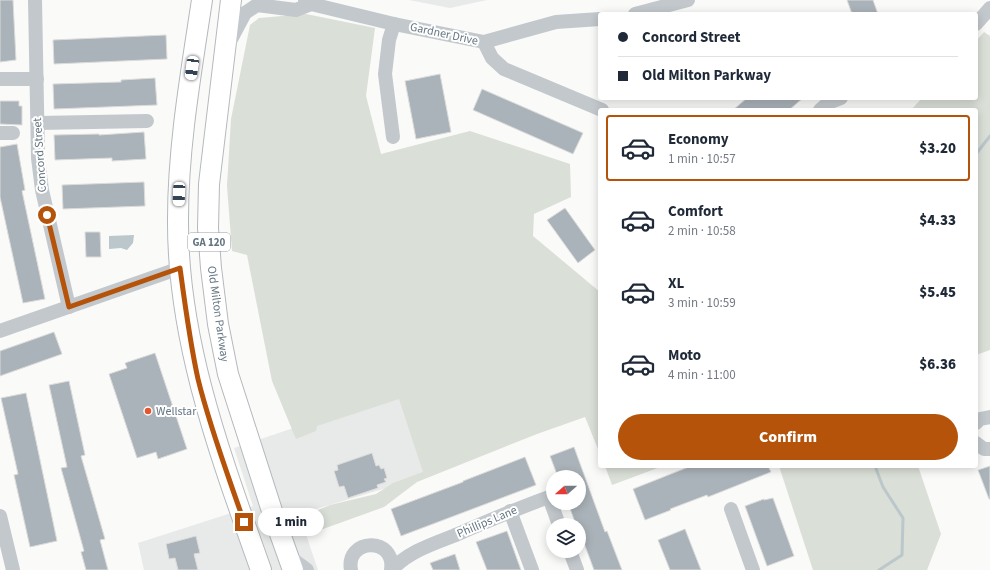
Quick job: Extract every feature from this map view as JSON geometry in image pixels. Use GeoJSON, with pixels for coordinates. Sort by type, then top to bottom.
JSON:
{"type":"FeatureCollection","features":[{"type":"Feature","properties":{"kind":"highway","name":"GA 120"},"geometry":{"type":"LineString","coordinates":[[202,0],[188,96],[180,168],[178,220],[180,268],[185,310],[198,379],[210,423],[261,570]]}},
{"type":"Feature","properties":{"kind":"highway","name":"Old Milton Parkway"},"geometry":{"type":"LineString","coordinates":[[231,0],[209,184],[208,228],[215,303],[228,374],[239,413],[290,563]]}},
{"type":"Feature","properties":{"kind":"street","name":"Concord Street"},"geometry":{"type":"LineString","coordinates":[[35,0],[38,158],[42,190],[69,307]]}},
{"type":"Feature","properties":{"kind":"street"},"geometry":{"type":"LineString","coordinates":[[643,12],[688,0]]}},
{"type":"Feature","properties":{"kind":"street","name":"Gardner Drive"},"geometry":{"type":"LineString","coordinates":[[224,51],[236,32],[245,13],[257,5],[296,10],[308,2],[394,24],[484,42],[556,22],[598,19]]}},
{"type":"Feature","properties":{"kind":"street"},"geometry":{"type":"LineString","coordinates":[[978,22],[990,8]]}},
{"type":"Feature","properties":{"kind":"street"},"geometry":{"type":"LineString","coordinates":[[393,137],[386,74],[389,40],[394,24]]}},
{"type":"Feature","properties":{"kind":"street"},"geometry":{"type":"LineString","coordinates":[[484,42],[492,58],[504,69],[598,108]]}},
{"type":"Feature","properties":{"kind":"street"},"geometry":{"type":"LineString","coordinates":[[0,79],[37,79]]}},
{"type":"Feature","properties":{"kind":"street"},"geometry":{"type":"LineString","coordinates":[[822,108],[828,103],[836,100]]}},
{"type":"Feature","properties":{"kind":"street"},"geometry":{"type":"LineString","coordinates":[[38,123],[148,121]]}},
{"type":"Feature","properties":{"kind":"street"},"geometry":{"type":"LineString","coordinates":[[0,331],[180,268]]}},
{"type":"Feature","properties":{"kind":"street"},"geometry":{"type":"LineString","coordinates":[[978,421],[980,419],[990,417]]}},
{"type":"Feature","properties":{"kind":"street"},"geometry":{"type":"LineString","coordinates":[[978,444],[984,449],[990,449]]}},
{"type":"Feature","properties":{"kind":"street","name":"Phillips Lane"},"geometry":{"type":"LineString","coordinates":[[391,570],[396,564],[425,548],[510,511],[548,497],[557,518]]}},
{"type":"Feature","properties":{"kind":"street"},"geometry":{"type":"LineString","coordinates":[[731,509],[753,570]]}},
{"type":"Feature","properties":{"kind":"street"},"geometry":{"type":"LineString","coordinates":[[510,511],[532,570]]}},
{"type":"Feature","properties":{"kind":"street"},"geometry":{"type":"LineString","coordinates":[[0,516],[13,570]]}},
{"type":"Feature","properties":{"kind":"street"},"geometry":{"type":"LineString","coordinates":[[351,570],[351,560],[354,554],[364,546],[376,545],[387,552],[391,561],[391,570]]}},
{"type":"Feature","properties":{"kind":"street","name":"Phillips Lane"},"geometry":{"type":"LineString","coordinates":[[387,552],[405,552],[425,548]]}},
{"type":"Feature","properties":{"kind":"street"},"geometry":{"type":"LineString","coordinates":[[573,558],[577,570]]}},
{"type":"Feature","properties":{"kind":"street"},"geometry":{"type":"LineString","coordinates":[[290,563],[306,570]]}},
{"type":"Feature","properties":{"kind":"shaded area"},"geometry":{"type":"Polygon","coordinates":[[[409,0],[487,0],[450,8],[409,0]]]}},
{"type":"Feature","properties":{"kind":"shaded area"},"geometry":{"type":"Polygon","coordinates":[[[306,14],[375,28],[366,96],[381,154],[470,131],[570,164],[571,197],[534,214],[533,236],[598,290],[598,449],[585,417],[537,434],[417,482],[384,507],[312,533],[304,516],[330,505],[376,494],[393,483],[423,472],[399,399],[317,426],[316,431],[296,439],[272,381],[247,255],[232,251],[227,186],[231,119],[250,25],[259,18],[306,14]]]}},
{"type":"Feature","properties":{"kind":"shaded area"},"geometry":{"type":"Polygon","coordinates":[[[984,32],[990,36],[990,350],[978,354],[978,108],[913,108],[920,100],[978,100],[978,39],[984,32]]]}},
{"type":"Feature","properties":{"kind":"shaded area"},"geometry":{"type":"Polygon","coordinates":[[[134,235],[133,243],[127,250],[121,248],[109,249],[109,236],[134,235]]]}},
{"type":"Feature","properties":{"kind":"shaded area"},"geometry":{"type":"Polygon","coordinates":[[[401,392],[427,476],[299,514],[318,570],[144,570],[138,543],[253,506],[234,448],[401,392]]]}},
{"type":"Feature","properties":{"kind":"shaded area"},"geometry":{"type":"Polygon","coordinates":[[[606,468],[658,468],[612,485],[606,468]]]}},
{"type":"Feature","properties":{"kind":"shaded area"},"geometry":{"type":"Polygon","coordinates":[[[780,468],[919,468],[941,534],[927,570],[813,570],[780,468]]]}},
{"type":"Feature","properties":{"kind":"building"},"geometry":{"type":"Polygon","coordinates":[[[0,0],[13,0],[16,60],[0,62],[0,0]]]}},
{"type":"Feature","properties":{"kind":"building"},"geometry":{"type":"Polygon","coordinates":[[[847,0],[873,0],[877,12],[851,12],[847,0]]]}},
{"type":"Feature","properties":{"kind":"building"},"geometry":{"type":"Polygon","coordinates":[[[166,35],[167,59],[54,64],[53,40],[166,35]]]}},
{"type":"Feature","properties":{"kind":"building"},"geometry":{"type":"Polygon","coordinates":[[[440,74],[451,132],[416,139],[405,81],[440,74]]]}},
{"type":"Feature","properties":{"kind":"building"},"geometry":{"type":"Polygon","coordinates":[[[155,78],[157,105],[54,109],[53,84],[121,82],[121,80],[155,78]]]}},
{"type":"Feature","properties":{"kind":"building"},"geometry":{"type":"Polygon","coordinates":[[[482,89],[583,133],[573,154],[473,110],[482,89]]]}},
{"type":"Feature","properties":{"kind":"building"},"geometry":{"type":"Polygon","coordinates":[[[745,100],[801,100],[791,108],[735,108],[745,100]]]}},
{"type":"Feature","properties":{"kind":"building"},"geometry":{"type":"Polygon","coordinates":[[[0,101],[19,101],[19,106],[22,106],[22,125],[0,124],[0,101]]]}},
{"type":"Feature","properties":{"kind":"building"},"geometry":{"type":"Polygon","coordinates":[[[144,132],[146,159],[112,161],[112,158],[55,160],[54,135],[99,135],[144,132]]]}},
{"type":"Feature","properties":{"kind":"building"},"geometry":{"type":"Polygon","coordinates":[[[17,144],[25,190],[22,191],[45,299],[23,303],[0,197],[0,147],[17,144]]]}},
{"type":"Feature","properties":{"kind":"building"},"geometry":{"type":"Polygon","coordinates":[[[144,182],[145,206],[63,209],[62,185],[144,182]]]}},
{"type":"Feature","properties":{"kind":"building"},"geometry":{"type":"Polygon","coordinates":[[[565,208],[595,250],[578,263],[547,220],[565,208]]]}},
{"type":"Feature","properties":{"kind":"building"},"geometry":{"type":"Polygon","coordinates":[[[85,232],[100,232],[101,257],[86,257],[85,232]]]}},
{"type":"Feature","properties":{"kind":"building"},"geometry":{"type":"Polygon","coordinates":[[[54,332],[62,354],[0,376],[0,351],[54,332]]]}},
{"type":"Feature","properties":{"kind":"building","name":"Wellstar"},"geometry":{"type":"Polygon","coordinates":[[[155,353],[187,449],[158,459],[156,452],[137,458],[109,374],[127,368],[125,363],[155,353]]]}},
{"type":"Feature","properties":{"kind":"building"},"geometry":{"type":"Polygon","coordinates":[[[69,381],[85,455],[81,456],[105,539],[100,540],[108,570],[86,570],[81,552],[84,551],[61,468],[67,467],[49,385],[69,381]]]}},
{"type":"Feature","properties":{"kind":"building"},"geometry":{"type":"Polygon","coordinates":[[[26,393],[57,541],[30,547],[14,475],[18,474],[1,398],[26,393]]]}},
{"type":"Feature","properties":{"kind":"building"},"geometry":{"type":"Polygon","coordinates":[[[574,447],[582,470],[555,470],[550,456],[574,447]]]}},
{"type":"Feature","properties":{"kind":"building"},"geometry":{"type":"Polygon","coordinates":[[[372,453],[376,466],[379,465],[381,469],[384,468],[387,478],[384,479],[386,482],[377,485],[378,488],[348,498],[344,486],[339,487],[334,471],[338,470],[337,465],[372,453]]]}},
{"type":"Feature","properties":{"kind":"building"},"geometry":{"type":"Polygon","coordinates":[[[525,457],[536,485],[401,536],[391,509],[525,457]]]}},
{"type":"Feature","properties":{"kind":"building"},"geometry":{"type":"Polygon","coordinates":[[[990,466],[990,499],[989,499],[978,470],[990,466]]]}},
{"type":"Feature","properties":{"kind":"building"},"geometry":{"type":"Polygon","coordinates":[[[686,468],[769,468],[771,472],[708,497],[707,495],[670,509],[671,510],[645,520],[633,489],[686,468]]]}},
{"type":"Feature","properties":{"kind":"building"},"geometry":{"type":"Polygon","coordinates":[[[586,480],[605,532],[607,531],[622,570],[594,570],[586,548],[586,518],[573,518],[571,510],[586,510],[586,480]]]}},
{"type":"Feature","properties":{"kind":"building"},"geometry":{"type":"Polygon","coordinates":[[[773,498],[794,556],[767,566],[745,506],[764,499],[773,498]]]}},
{"type":"Feature","properties":{"kind":"building"},"geometry":{"type":"Polygon","coordinates":[[[685,529],[701,570],[670,570],[658,540],[685,529]]]}},
{"type":"Feature","properties":{"kind":"building"},"geometry":{"type":"Polygon","coordinates":[[[507,531],[521,570],[487,570],[476,542],[507,531]]]}},
{"type":"Feature","properties":{"kind":"building"},"geometry":{"type":"Polygon","coordinates":[[[196,536],[200,553],[194,554],[198,570],[178,570],[175,558],[169,559],[166,544],[196,536]]]}},
{"type":"Feature","properties":{"kind":"building"},"geometry":{"type":"Polygon","coordinates":[[[455,554],[460,570],[433,570],[430,563],[455,554]]]}},
{"type":"Feature","properties":{"kind":"waterway"},"geometry":{"type":"LineString","coordinates":[[978,151],[990,136]]}},
{"type":"Feature","properties":{"kind":"waterway"},"geometry":{"type":"LineString","coordinates":[[876,468],[883,487],[903,518],[902,555],[879,570]]}},
{"type":"Feature","properties":{"kind":"place","name":"Wellstar"},"geometry":{"type":"Point","coordinates":[148,411]}},
{"type":"Feature","properties":{"kind":"route"},"geometry":{"type":"LineString","coordinates":[[47,215],[69,307],[180,268],[185,310],[198,379],[210,423],[244,522]]}}]}
